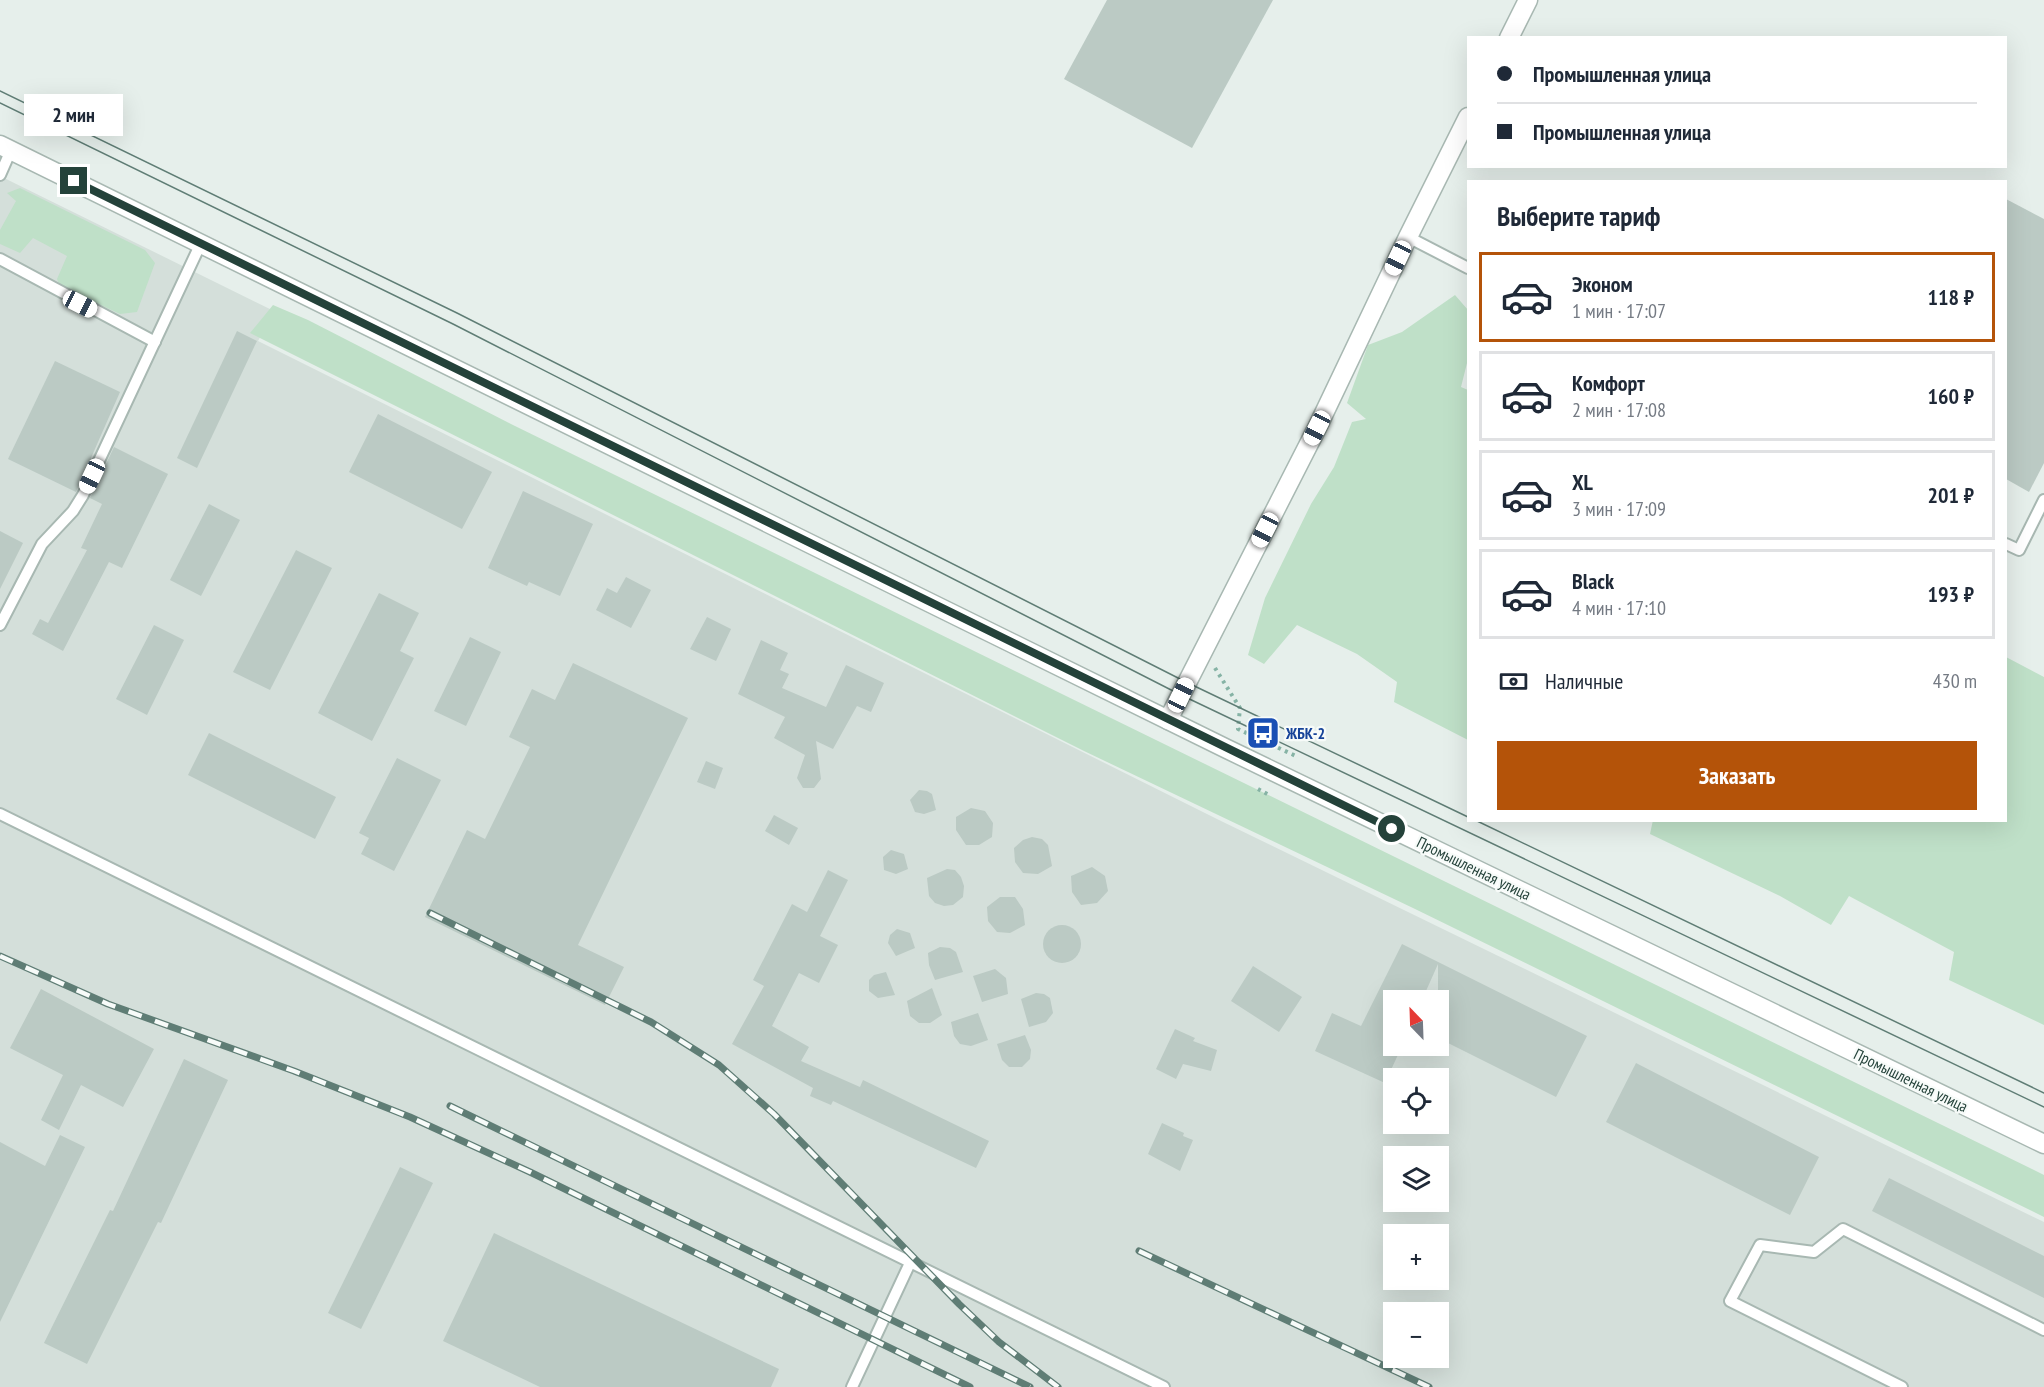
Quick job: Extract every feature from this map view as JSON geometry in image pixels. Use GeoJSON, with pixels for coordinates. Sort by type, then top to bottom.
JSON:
{"type":"FeatureCollection","features":[{"type":"Feature","properties":{"kind":"street"},"geometry":{"type":"LineString","coordinates":[[1510,36],[1528,0]]}},
{"type":"Feature","properties":{"kind":"street"},"geometry":{"type":"LineString","coordinates":[[1168,720],[1317,428],[1467,119]]}},
{"type":"Feature","properties":{"kind":"street","name":"Промышленная улица"},"geometry":{"type":"LineString","coordinates":[[5,148],[1168,720],[2044,1144]]}},
{"type":"Feature","properties":{"kind":"lane"},"geometry":{"type":"LineString","coordinates":[[0,175],[5,148]]}},
{"type":"Feature","properties":{"kind":"lane"},"geometry":{"type":"LineString","coordinates":[[1408,237],[1467,267]]}},
{"type":"Feature","properties":{"kind":"lane"},"geometry":{"type":"LineString","coordinates":[[0,625],[42,544],[79,504],[201,243]]}},
{"type":"Feature","properties":{"kind":"lane"},"geometry":{"type":"LineString","coordinates":[[0,260],[155,342]]}},
{"type":"Feature","properties":{"kind":"lane"},"geometry":{"type":"LineString","coordinates":[[2007,544],[2019,550],[2044,500]]}},
{"type":"Feature","properties":{"kind":"lane"},"geometry":{"type":"LineString","coordinates":[[0,814],[1164,1387]]}},
{"type":"Feature","properties":{"kind":"lane"},"geometry":{"type":"LineString","coordinates":[[1902,1387],[1730,1301],[1760,1245],[1814,1252],[1843,1229],[2044,1330]]}},
{"type":"Feature","properties":{"kind":"lane"},"geometry":{"type":"LineString","coordinates":[[852,1387],[910,1263]]}},
{"type":"Feature","properties":{"kind":"path"},"geometry":{"type":"LineString","coordinates":[[1202,651],[1240,708],[1238,729],[1298,757]]}},
{"type":"Feature","properties":{"kind":"shaded area"},"geometry":{"type":"Polygon","coordinates":[[[0,176],[274,311],[258,341],[1219,820],[2044,1222],[2044,1387],[0,1387],[0,176]]]}},
{"type":"Feature","properties":{"kind":"green space"},"geometry":{"type":"Polygon","coordinates":[[[20,188],[145,250],[155,263],[137,312],[120,314],[60,286],[57,279],[67,256],[33,238],[20,253],[0,244],[0,230],[16,201],[7,193],[20,188]]]}},
{"type":"Feature","properties":{"kind":"green space"},"geometry":{"type":"Polygon","coordinates":[[[1455,295],[1467,309],[1467,363],[1461,387],[1467,390],[1467,739],[1394,702],[1397,682],[1357,654],[1297,625],[1264,664],[1248,655],[1265,598],[1311,504],[1334,467],[1352,422],[1366,419],[1347,403],[1368,345],[1402,332],[1455,295]]]}},
{"type":"Feature","properties":{"kind":"green space"},"geometry":{"type":"Polygon","coordinates":[[[273,305],[308,320],[515,426],[2044,1175],[2044,1217],[1413,908],[1084,751],[250,333],[273,305]]]}},
{"type":"Feature","properties":{"kind":"green space"},"geometry":{"type":"Polygon","coordinates":[[[2007,658],[2044,677],[2044,1025],[1949,980],[1954,952],[1849,896],[1831,925],[1780,896],[1650,834],[1653,822],[2007,822],[2007,658]]]}},
{"type":"Feature","properties":{"kind":"building"},"geometry":{"type":"Polygon","coordinates":[[[1107,0],[1273,0],[1192,148],[1064,79],[1107,0]]]}},
{"type":"Feature","properties":{"kind":"building"},"geometry":{"type":"Polygon","coordinates":[[[2007,200],[2044,219],[2044,463],[2029,492],[2007,480],[2007,200]]]}},
{"type":"Feature","properties":{"kind":"building"},"geometry":{"type":"Polygon","coordinates":[[[237,331],[257,341],[197,468],[177,458],[237,331]]]}},
{"type":"Feature","properties":{"kind":"building"},"geometry":{"type":"Polygon","coordinates":[[[55,361],[120,392],[76,492],[8,459],[55,361]]]}},
{"type":"Feature","properties":{"kind":"building"},"geometry":{"type":"Polygon","coordinates":[[[378,414],[492,472],[462,529],[349,472],[378,414]]]}},
{"type":"Feature","properties":{"kind":"building"},"geometry":{"type":"Polygon","coordinates":[[[114,447],[168,474],[122,568],[109,562],[63,651],[32,634],[40,619],[48,623],[87,550],[81,548],[102,504],[90,498],[114,447]]]}},
{"type":"Feature","properties":{"kind":"building"},"geometry":{"type":"Polygon","coordinates":[[[523,491],[593,524],[560,596],[529,582],[527,586],[488,568],[523,491]]]}},
{"type":"Feature","properties":{"kind":"building"},"geometry":{"type":"Polygon","coordinates":[[[209,504],[240,520],[201,596],[170,580],[209,504]]]}},
{"type":"Feature","properties":{"kind":"building"},"geometry":{"type":"Polygon","coordinates":[[[0,531],[23,543],[0,589],[0,531]]]}},
{"type":"Feature","properties":{"kind":"building"},"geometry":{"type":"Polygon","coordinates":[[[296,550],[332,568],[270,690],[233,672],[296,550]]]}},
{"type":"Feature","properties":{"kind":"building"},"geometry":{"type":"Polygon","coordinates":[[[626,577],[651,590],[631,628],[596,610],[607,588],[617,593],[626,577]]]}},
{"type":"Feature","properties":{"kind":"building"},"geometry":{"type":"Polygon","coordinates":[[[379,593],[419,613],[400,651],[414,658],[372,741],[318,713],[379,593]]]}},
{"type":"Feature","properties":{"kind":"building"},"geometry":{"type":"Polygon","coordinates":[[[707,617],[731,629],[716,661],[690,649],[707,617]]]}},
{"type":"Feature","properties":{"kind":"building"},"geometry":{"type":"Polygon","coordinates":[[[154,625],[184,640],[147,715],[116,699],[154,625]]]}},
{"type":"Feature","properties":{"kind":"building"},"geometry":{"type":"Polygon","coordinates":[[[470,637],[501,652],[466,726],[434,711],[470,637]]]}},
{"type":"Feature","properties":{"kind":"building"},"geometry":{"type":"Polygon","coordinates":[[[761,640],[788,653],[780,670],[789,674],[782,688],[826,707],[846,665],[884,683],[871,712],[857,706],[833,749],[816,741],[821,779],[814,788],[803,788],[797,778],[805,755],[774,738],[785,717],[738,694],[761,640]]]}},
{"type":"Feature","properties":{"kind":"building"},"geometry":{"type":"Polygon","coordinates":[[[573,663],[688,718],[578,945],[624,967],[605,1005],[425,917],[467,830],[485,839],[530,747],[509,737],[532,689],[555,700],[573,663]]]}},
{"type":"Feature","properties":{"kind":"building"},"geometry":{"type":"Polygon","coordinates":[[[209,733],[336,797],[315,839],[188,775],[209,733]]]}},
{"type":"Feature","properties":{"kind":"building"},"geometry":{"type":"Polygon","coordinates":[[[397,758],[441,780],[394,871],[361,854],[369,838],[359,833],[397,758]]]}},
{"type":"Feature","properties":{"kind":"building"},"geometry":{"type":"Polygon","coordinates":[[[706,761],[723,768],[715,789],[697,782],[706,761]]]}},
{"type":"Feature","properties":{"kind":"building"},"geometry":{"type":"Polygon","coordinates":[[[919,790],[932,794],[936,810],[924,814],[915,812],[910,800],[919,790]]]}},
{"type":"Feature","properties":{"kind":"building"},"geometry":{"type":"Polygon","coordinates":[[[971,808],[985,811],[993,823],[992,837],[979,845],[966,845],[956,830],[956,817],[971,808]]]}},
{"type":"Feature","properties":{"kind":"building"},"geometry":{"type":"Polygon","coordinates":[[[774,815],[798,828],[789,845],[765,831],[774,815]]]}},
{"type":"Feature","properties":{"kind":"building"},"geometry":{"type":"Polygon","coordinates":[[[1032,837],[1042,839],[1048,845],[1052,866],[1038,874],[1023,873],[1015,862],[1014,848],[1023,840],[1032,837]]]}},
{"type":"Feature","properties":{"kind":"building"},"geometry":{"type":"Polygon","coordinates":[[[891,850],[904,854],[908,869],[896,874],[884,870],[883,857],[891,850]]]}},
{"type":"Feature","properties":{"kind":"building"},"geometry":{"type":"Polygon","coordinates":[[[1092,867],[1105,876],[1108,891],[1097,903],[1081,905],[1072,892],[1071,876],[1092,867]]]}},
{"type":"Feature","properties":{"kind":"building"},"geometry":{"type":"Polygon","coordinates":[[[947,869],[955,870],[964,886],[963,897],[953,905],[944,906],[935,903],[929,896],[927,878],[947,869]]]}},
{"type":"Feature","properties":{"kind":"building"},"geometry":{"type":"Polygon","coordinates":[[[828,870],[848,880],[820,936],[838,945],[819,983],[799,973],[772,1026],[809,1047],[801,1061],[860,1087],[863,1080],[989,1141],[976,1168],[833,1101],[831,1105],[810,1096],[813,1088],[732,1044],[764,986],[753,980],[792,904],[807,912],[828,870]]]}},
{"type":"Feature","properties":{"kind":"building"},"geometry":{"type":"Polygon","coordinates":[[[1000,897],[1015,897],[1023,909],[1025,925],[1010,933],[997,932],[988,921],[987,907],[1000,897]]]}},
{"type":"Feature","properties":{"kind":"building"},"geometry":{"type":"Polygon","coordinates":[[[1062,925],[1075,931],[1081,944],[1075,957],[1062,963],[1049,957],[1043,944],[1049,931],[1062,925]]]}},
{"type":"Feature","properties":{"kind":"building"},"geometry":{"type":"Polygon","coordinates":[[[897,929],[910,933],[915,948],[896,956],[888,943],[890,935],[897,929]]]}},
{"type":"Feature","properties":{"kind":"building"},"geometry":{"type":"Polygon","coordinates":[[[1402,944],[1587,1036],[1556,1097],[1449,1044],[1449,990],[1438,990],[1438,964],[1426,990],[1383,990],[1383,1056],[1397,1056],[1392,1068],[1383,1068],[1383,1082],[1315,1051],[1332,1013],[1361,1026],[1402,944]]]}},
{"type":"Feature","properties":{"kind":"building"},"geometry":{"type":"Polygon","coordinates":[[[940,947],[950,948],[956,952],[963,972],[935,980],[929,965],[928,953],[940,947]]]}},
{"type":"Feature","properties":{"kind":"building"},"geometry":{"type":"Polygon","coordinates":[[[1253,966],[1302,997],[1279,1032],[1231,1001],[1253,966]]]}},
{"type":"Feature","properties":{"kind":"building"},"geometry":{"type":"Polygon","coordinates":[[[995,969],[1006,978],[1008,994],[982,1002],[973,976],[995,969]]]}},
{"type":"Feature","properties":{"kind":"building"},"geometry":{"type":"Polygon","coordinates":[[[886,972],[895,995],[878,998],[869,991],[869,980],[874,975],[886,972]]]}},
{"type":"Feature","properties":{"kind":"building"},"geometry":{"type":"Polygon","coordinates":[[[932,988],[942,1015],[930,1023],[919,1023],[910,1016],[907,1001],[932,988]]]}},
{"type":"Feature","properties":{"kind":"building"},"geometry":{"type":"Polygon","coordinates":[[[41,989],[154,1049],[123,1107],[81,1085],[59,1130],[41,1120],[63,1075],[10,1048],[41,989]]]}},
{"type":"Feature","properties":{"kind":"building"},"geometry":{"type":"Polygon","coordinates":[[[1036,993],[1050,998],[1053,1013],[1046,1022],[1029,1027],[1021,999],[1036,993]]]}},
{"type":"Feature","properties":{"kind":"building"},"geometry":{"type":"Polygon","coordinates":[[[978,1013],[988,1040],[971,1046],[960,1044],[954,1036],[951,1022],[978,1013]]]}},
{"type":"Feature","properties":{"kind":"building"},"geometry":{"type":"Polygon","coordinates":[[[1175,1029],[1195,1038],[1193,1041],[1217,1050],[1211,1071],[1183,1064],[1176,1079],[1156,1069],[1175,1029]]]}},
{"type":"Feature","properties":{"kind":"building"},"geometry":{"type":"Polygon","coordinates":[[[1025,1035],[1031,1050],[1030,1059],[1022,1067],[1009,1067],[1002,1060],[997,1044],[1025,1035]]]}},
{"type":"Feature","properties":{"kind":"building"},"geometry":{"type":"Polygon","coordinates":[[[184,1059],[228,1080],[161,1223],[158,1222],[87,1364],[44,1343],[110,1210],[113,1211],[184,1059]]]}},
{"type":"Feature","properties":{"kind":"building"},"geometry":{"type":"Polygon","coordinates":[[[1636,1063],[1819,1157],[1790,1215],[1606,1122],[1636,1063]]]}},
{"type":"Feature","properties":{"kind":"building"},"geometry":{"type":"Polygon","coordinates":[[[1162,1123],[1184,1133],[1183,1136],[1193,1140],[1180,1171],[1148,1154],[1162,1123]]]}},
{"type":"Feature","properties":{"kind":"building"},"geometry":{"type":"Polygon","coordinates":[[[60,1135],[85,1147],[0,1322],[0,1142],[45,1166],[60,1135]]]}},
{"type":"Feature","properties":{"kind":"building"},"geometry":{"type":"Polygon","coordinates":[[[400,1167],[433,1183],[361,1329],[328,1313],[400,1167]]]}},
{"type":"Feature","properties":{"kind":"building"},"geometry":{"type":"Polygon","coordinates":[[[1889,1178],[2044,1256],[2044,1298],[1872,1211],[1889,1178]]]}},
{"type":"Feature","properties":{"kind":"building"},"geometry":{"type":"Polygon","coordinates":[[[494,1233],[779,1369],[771,1387],[540,1387],[443,1341],[494,1233]]]}},
{"type":"Feature","properties":{"kind":"tram line"},"geometry":{"type":"LineString","coordinates":[[0,91],[457,313],[1186,682],[1467,817]]}},
{"type":"Feature","properties":{"kind":"tram line"},"geometry":{"type":"LineString","coordinates":[[0,103],[453,324],[1181,695],[2044,1107]]}},
{"type":"Feature","properties":{"kind":"tram line"},"geometry":{"type":"LineString","coordinates":[[1479,822],[2044,1093]]}},
{"type":"Feature","properties":{"kind":"railway"},"geometry":{"type":"LineString","coordinates":[[430,913],[651,1022],[719,1065],[774,1114],[999,1342],[1058,1387]]}},
{"type":"Feature","properties":{"kind":"railway"},"geometry":{"type":"LineString","coordinates":[[0,956],[108,1004],[294,1071],[410,1117],[530,1172],[970,1387]]}},
{"type":"Feature","properties":{"kind":"railway"},"geometry":{"type":"LineString","coordinates":[[450,1106],[1030,1387]]}},
{"type":"Feature","properties":{"kind":"railway"},"geometry":{"type":"LineString","coordinates":[[1139,1251],[1429,1387]]}},
{"type":"Feature","properties":{"kind":"place","name":"ЖБК-2"},"geometry":{"type":"Point","coordinates":[1263,733]}},
{"type":"Feature","properties":{"kind":"route"},"geometry":{"type":"LineString","coordinates":[[74,181],[1392,829]]}}]}
